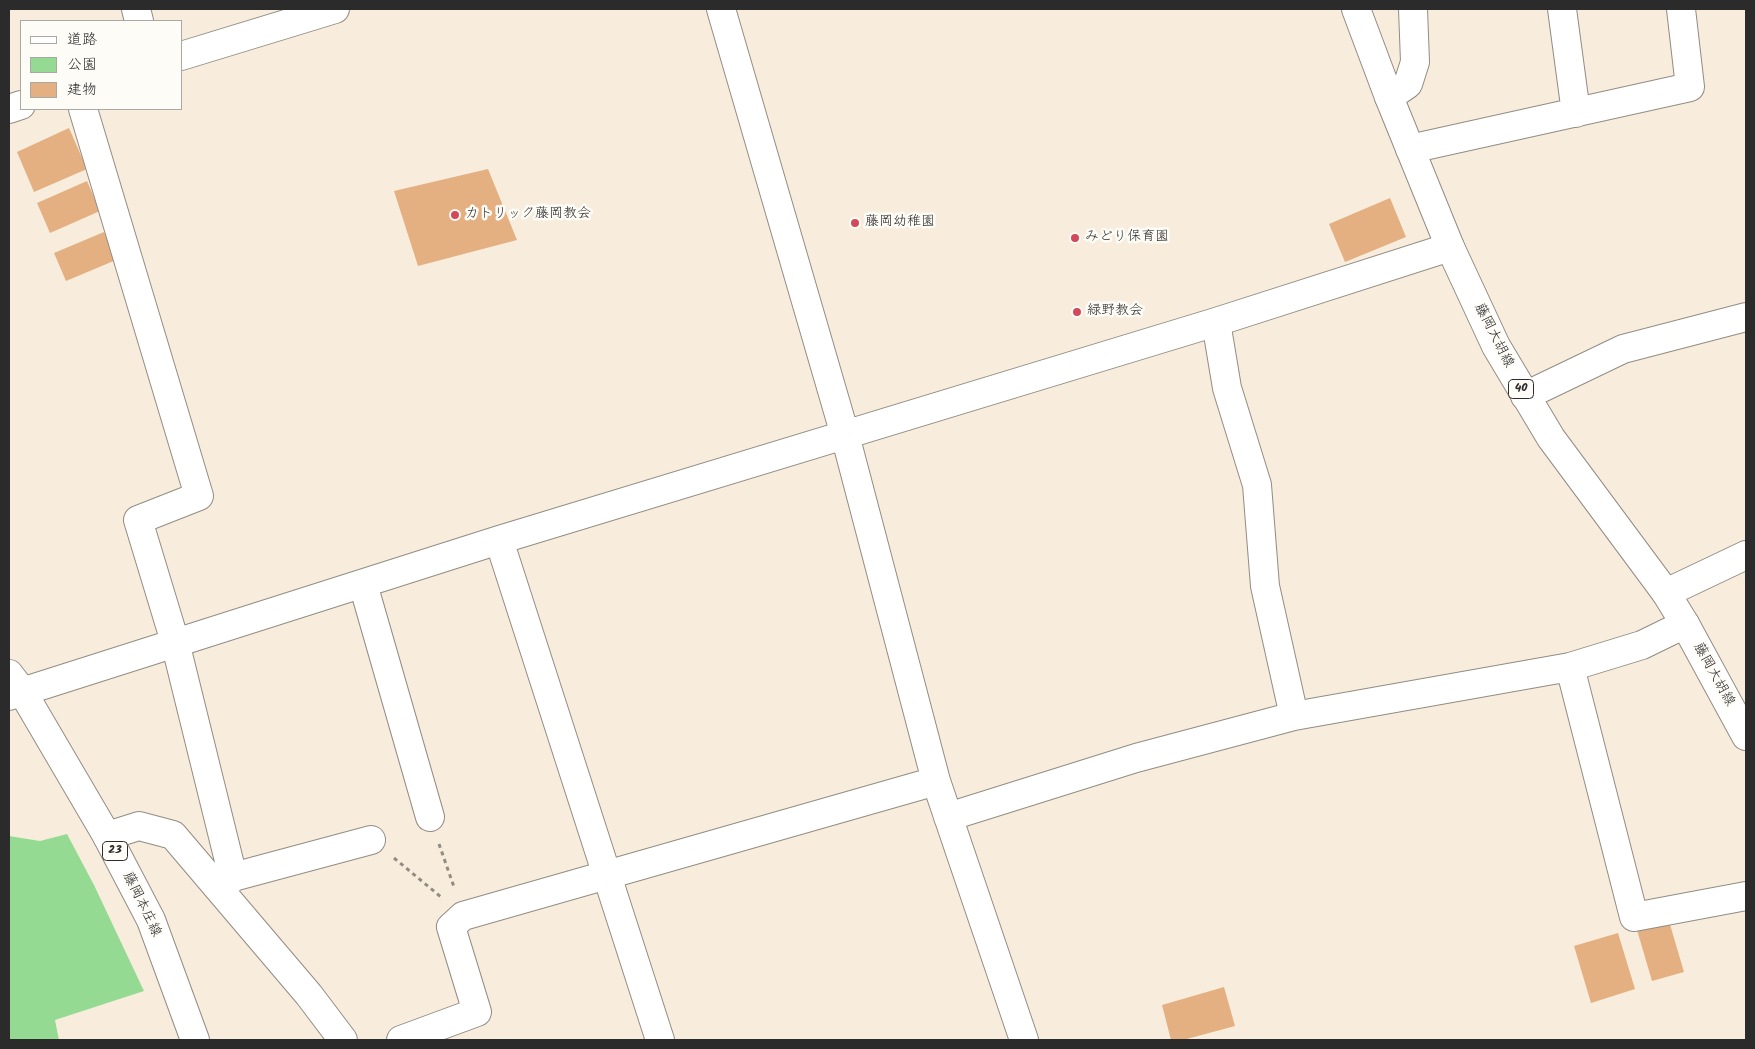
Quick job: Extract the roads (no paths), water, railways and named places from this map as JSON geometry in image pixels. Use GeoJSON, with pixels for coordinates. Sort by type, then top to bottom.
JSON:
{"type":"FeatureCollection","features":[{"type":"Feature","properties":{"kind":"street"},"geometry":{"type":"LineString","coordinates":[[182,56],[335,9]]}},
{"type":"Feature","properties":{"kind":"street"},"geometry":{"type":"LineString","coordinates":[[721,9],[845,435],[936,781],[1024,1040]]}},
{"type":"Feature","properties":{"kind":"street","name":"藤岡大胡線"},"geometry":{"type":"LineString","coordinates":[[1356,9],[1389,97],[1450,247],[1496,346],[1551,438],[1666,593],[1746,736]]}},
{"type":"Feature","properties":{"kind":"street"},"geometry":{"type":"LineString","coordinates":[[1389,97],[1408,84],[1415,62],[1413,9]]}},
{"type":"Feature","properties":{"kind":"street"},"geometry":{"type":"LineString","coordinates":[[1562,9],[1576,113]]}},
{"type":"Feature","properties":{"kind":"street"},"geometry":{"type":"LineString","coordinates":[[1410,149],[1690,87],[1681,9]]}},
{"type":"Feature","properties":{"kind":"street"},"geometry":{"type":"LineString","coordinates":[[83,110],[199,496],[138,520],[175,642],[226,884]]}},
{"type":"Feature","properties":{"kind":"street"},"geometry":{"type":"LineString","coordinates":[[13,687],[175,642],[499,540],[1216,322],[1450,247]]}},
{"type":"Feature","properties":{"kind":"street"},"geometry":{"type":"LineString","coordinates":[[1525,396],[1623,349],[1746,317]]}},
{"type":"Feature","properties":{"kind":"street"},"geometry":{"type":"LineString","coordinates":[[1216,322],[1228,388],[1257,485],[1265,586],[1294,716]]}},
{"type":"Feature","properties":{"kind":"street"},"geometry":{"type":"LineString","coordinates":[[499,540],[660,1040]]}},
{"type":"Feature","properties":{"kind":"street"},"geometry":{"type":"LineString","coordinates":[[1666,593],[1746,556]]}},
{"type":"Feature","properties":{"kind":"street"},"geometry":{"type":"LineString","coordinates":[[363,584],[430,817]]}},
{"type":"Feature","properties":{"kind":"street"},"geometry":{"type":"LineString","coordinates":[[948,817],[1136,758],[1294,716],[1570,667],[1642,645],[1685,624]]}},
{"type":"Feature","properties":{"kind":"street"},"geometry":{"type":"LineString","coordinates":[[1570,667],[1634,917],[1746,896]]}},
{"type":"Feature","properties":{"kind":"street","name":"藤岡本庄線"},"geometry":{"type":"LineString","coordinates":[[13,687],[107,836],[151,920],[195,1040]]}},
{"type":"Feature","properties":{"kind":"street"},"geometry":{"type":"LineString","coordinates":[[401,1040],[477,1012],[451,927],[464,916],[936,781]]}},
{"type":"Feature","properties":{"kind":"street"},"geometry":{"type":"LineString","coordinates":[[107,836],[139,826],[172,835],[226,884],[343,1040]]}},
{"type":"Feature","properties":{"kind":"street"},"geometry":{"type":"LineString","coordinates":[[226,884],[371,840]]}},
{"type":"Feature","properties":{"kind":"place","name":"カトリック藤岡教会"},"geometry":{"type":"Point","coordinates":[455,215]}},
{"type":"Feature","properties":{"kind":"place","name":"藤岡幼稚園"},"geometry":{"type":"Point","coordinates":[855,223]}},
{"type":"Feature","properties":{"kind":"place","name":"みどり保育園"},"geometry":{"type":"Point","coordinates":[1075,238]}},
{"type":"Feature","properties":{"kind":"place","name":"緑野教会"},"geometry":{"type":"Point","coordinates":[1077,312]}}]}
